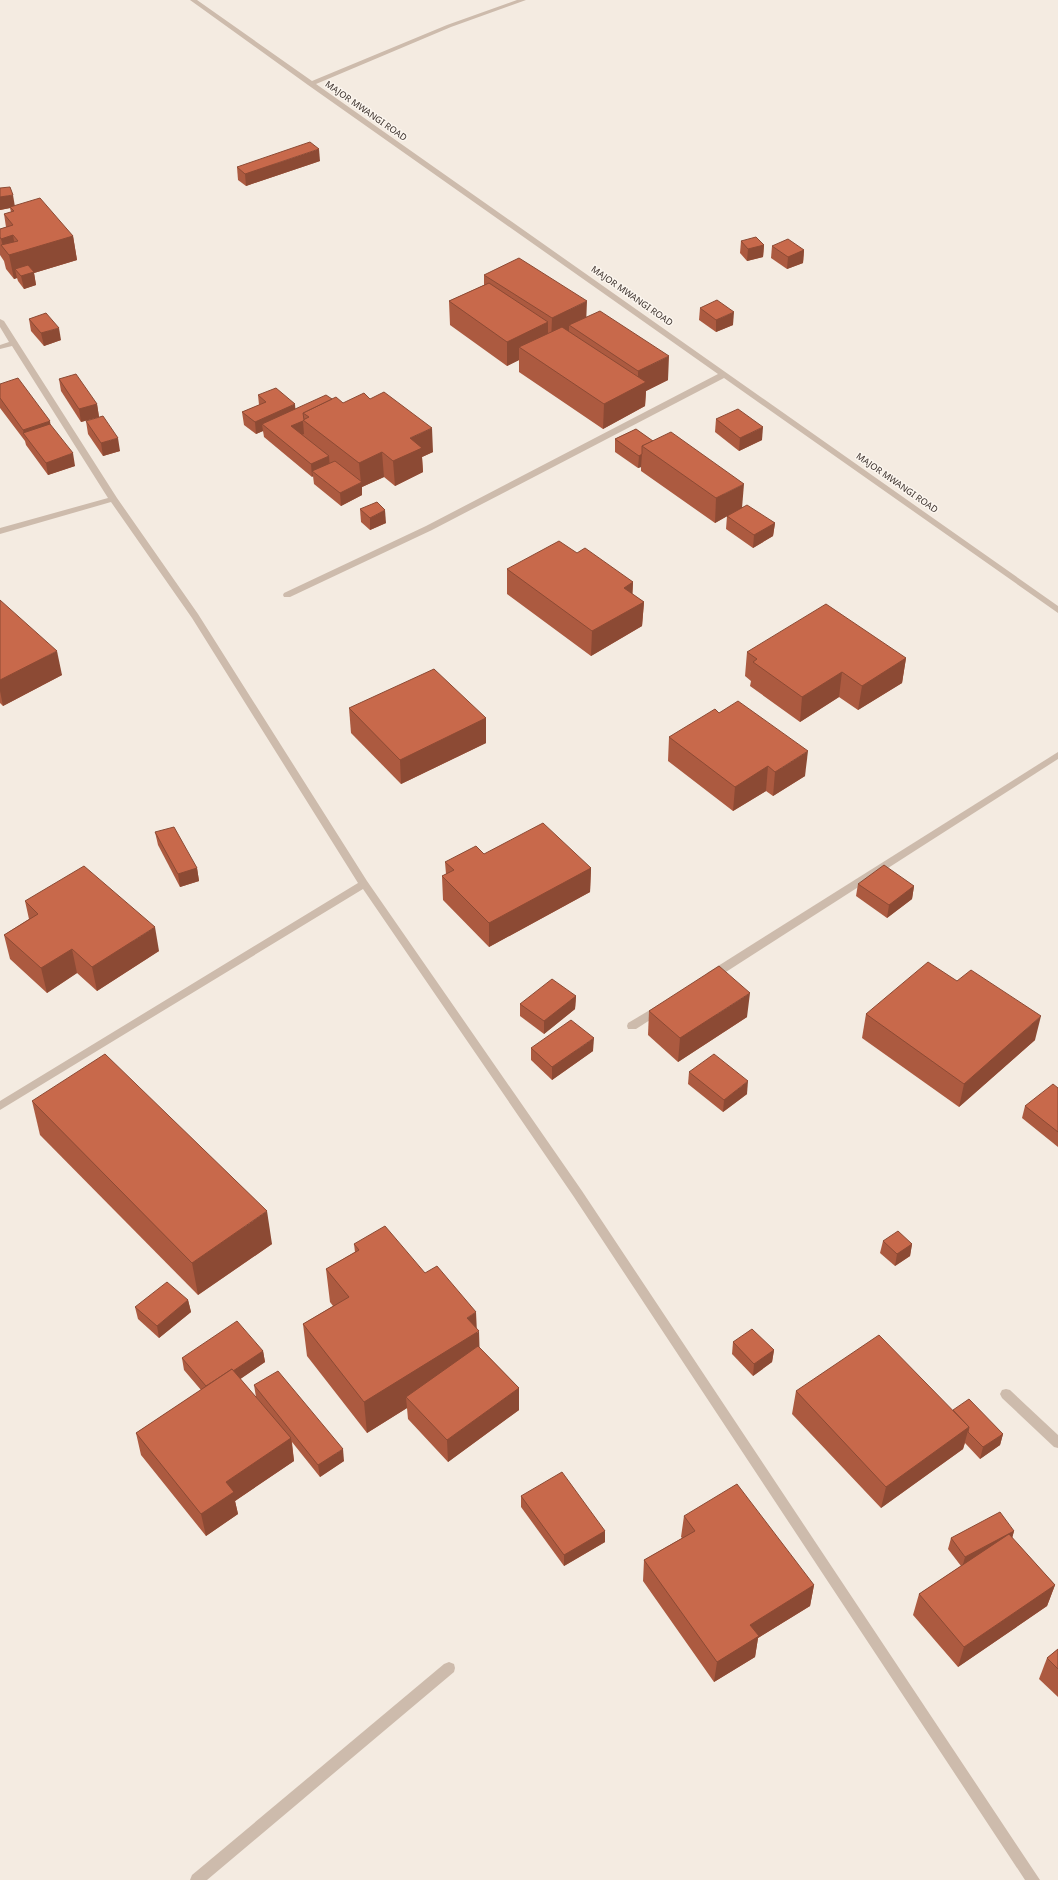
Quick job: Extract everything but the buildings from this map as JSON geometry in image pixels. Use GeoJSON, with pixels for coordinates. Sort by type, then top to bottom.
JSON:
{"type":"FeatureCollection","features":[{"type":"Feature","properties":{"kind":"street","name":"MAJOR MWANGI ROAD"},"geometry":{"type":"LineString","coordinates":[[193,0],[310,84],[725,374],[1058,610]]}},
{"type":"Feature","properties":{"kind":"street"},"geometry":{"type":"LineString","coordinates":[[310,84],[449,26],[523,0]]}},
{"type":"Feature","properties":{"kind":"street"},"geometry":{"type":"LineString","coordinates":[[0,321],[113,499],[195,616],[364,884],[578,1194],[1033,1880]]}},
{"type":"Feature","properties":{"kind":"street"},"geometry":{"type":"LineString","coordinates":[[0,347],[14,343]]}},
{"type":"Feature","properties":{"kind":"street"},"geometry":{"type":"LineString","coordinates":[[287,594],[430,528],[725,374]]}},
{"type":"Feature","properties":{"kind":"street"},"geometry":{"type":"LineString","coordinates":[[0,531],[113,499]]}},
{"type":"Feature","properties":{"kind":"street"},"geometry":{"type":"LineString","coordinates":[[705,980],[1058,755]]}},
{"type":"Feature","properties":{"kind":"street"},"geometry":{"type":"LineString","coordinates":[[0,1106],[364,884]]}},
{"type":"Feature","properties":{"kind":"street"},"geometry":{"type":"LineString","coordinates":[[632,1026],[672,1001]]}},
{"type":"Feature","properties":{"kind":"street"},"geometry":{"type":"LineString","coordinates":[[1006,1394],[1058,1442]]}},
{"type":"Feature","properties":{"kind":"street"},"geometry":{"type":"LineString","coordinates":[[197,1880],[449,1668]]}}]}
